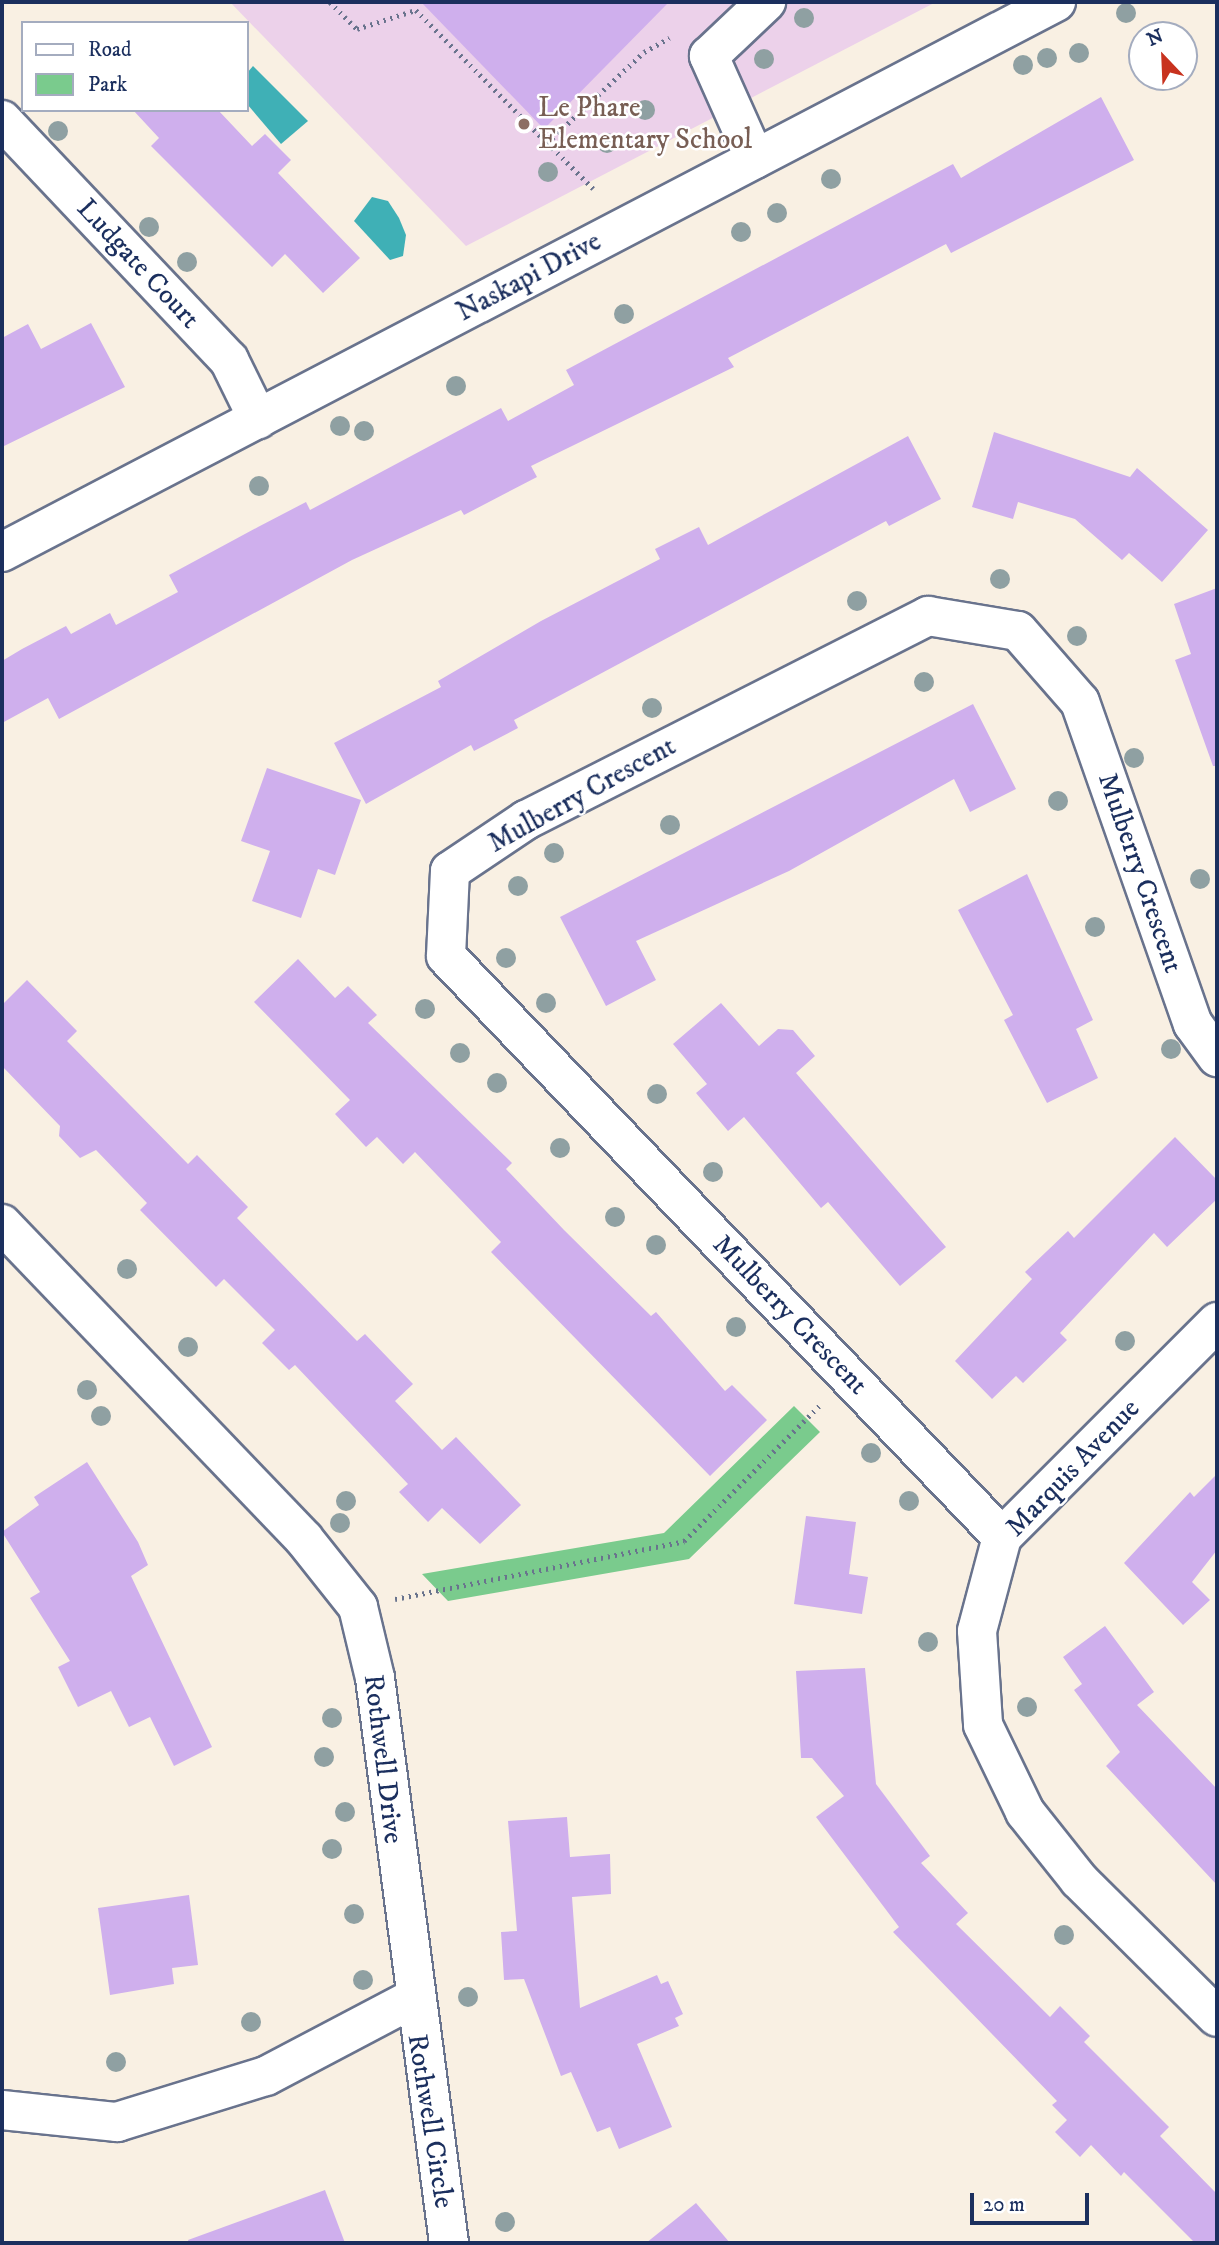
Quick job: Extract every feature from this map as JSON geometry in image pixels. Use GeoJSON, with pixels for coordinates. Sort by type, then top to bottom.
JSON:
{"type":"FeatureCollection","features":[{"type":"Feature","properties":{"kind":"street"},"geometry":{"type":"LineString","coordinates":[[755,159],[709,56],[766,2]]}},
{"type":"Feature","properties":{"kind":"street","name":"Naskapi Drive"},"geometry":{"type":"LineString","coordinates":[[2,552],[755,159],[1001,14],[1056,2]]}},
{"type":"Feature","properties":{"kind":"street","name":"Ludgate Court"},"geometry":{"type":"LineString","coordinates":[[2,120],[229,360],[258,419]]}},
{"type":"Feature","properties":{"kind":"street","name":"Mulberry Crescent"},"geometry":{"type":"LineString","coordinates":[[1002,1536],[446,956],[450,871],[526,820],[928,616],[1018,631],[1080,702],[1193,1024],[1217,1058]]}},
{"type":"Feature","properties":{"kind":"street","name":"Rothwell Drive"},"geometry":{"type":"LineString","coordinates":[[2,1224],[304,1539],[358,1607],[374,1678],[412,1999]]}},
{"type":"Feature","properties":{"kind":"street","name":"Marquis Avenue"},"geometry":{"type":"LineString","coordinates":[[1217,1322],[1002,1536],[977,1631],[983,1725],[1025,1812],[1079,1880],[1217,2017]]}},
{"type":"Feature","properties":{"kind":"street"},"geometry":{"type":"LineString","coordinates":[[2,2110],[117,2122],[266,2077],[412,1999]]}},
{"type":"Feature","properties":{"kind":"street","name":"Rothwell Circle"},"geometry":{"type":"LineString","coordinates":[[412,1999],[449,2243]]}},
{"type":"Feature","properties":{"kind":"path"},"geometry":{"type":"LineString","coordinates":[[330,2],[357,29],[416,10],[593,189]]}},
{"type":"Feature","properties":{"kind":"path"},"geometry":{"type":"LineString","coordinates":[[547,142],[644,52],[670,38]]}},
{"type":"Feature","properties":{"kind":"path"},"geometry":{"type":"LineString","coordinates":[[358,1607],[684,1541],[849,1377]]}},
{"type":"Feature","properties":{"kind":"shaded area","name":"Le Phare Elementary School"},"geometry":{"type":"Polygon","coordinates":[[[230,2],[936,2],[466,246],[230,2]]]}},
{"type":"Feature","properties":{"kind":"green space"},"geometry":{"type":"Polygon","coordinates":[[[794,1406],[820,1432],[689,1559],[448,1601],[422,1574],[664,1533],[794,1406]]]}},
{"type":"Feature","properties":{"kind":"water"},"geometry":{"type":"Polygon","coordinates":[[[253,66],[308,121],[281,144],[248,105],[248,72],[253,66]]]}},
{"type":"Feature","properties":{"kind":"water"},"geometry":{"type":"Polygon","coordinates":[[[372,197],[388,201],[399,218],[406,235],[403,256],[390,260],[354,221],[372,197]]]}},
{"type":"Feature","properties":{"kind":"building"},"geometry":{"type":"Polygon","coordinates":[[[421,2],[669,2],[544,129],[421,2]]]}},
{"type":"Feature","properties":{"kind":"building"},"geometry":{"type":"Polygon","coordinates":[[[1101,97],[1134,160],[951,253],[946,244],[728,358],[734,367],[531,466],[537,477],[464,515],[461,510],[352,560],[59,719],[48,698],[2,723],[2,661],[22,649],[66,626],[71,634],[110,613],[116,625],[178,592],[169,575],[258,527],[306,502],[310,510],[501,408],[508,421],[574,385],[566,370],[953,164],[961,178],[1101,97]]]}},
{"type":"Feature","properties":{"kind":"building"},"geometry":{"type":"Polygon","coordinates":[[[135,112],[220,112],[252,146],[265,134],[291,160],[278,173],[360,258],[323,293],[285,254],[272,267],[151,146],[159,138],[135,112]]]}},
{"type":"Feature","properties":{"kind":"building"},"geometry":{"type":"Polygon","coordinates":[[[91,323],[125,387],[2,447],[2,338],[28,324],[41,349],[91,323]]]}},
{"type":"Feature","properties":{"kind":"building"},"geometry":{"type":"Polygon","coordinates":[[[994,432],[1130,477],[1137,468],[1208,530],[1162,582],[1129,553],[1122,560],[1075,519],[1018,502],[1013,519],[972,507],[994,432]]]}},
{"type":"Feature","properties":{"kind":"building"},"geometry":{"type":"Polygon","coordinates":[[[908,436],[941,499],[889,526],[886,521],[514,720],[518,728],[474,751],[471,745],[366,804],[334,743],[441,687],[438,681],[541,621],[660,559],[655,549],[699,527],[708,545],[908,436]]]}},
{"type":"Feature","properties":{"kind":"building"},"geometry":{"type":"Polygon","coordinates":[[[1217,588],[1217,766],[1213,766],[1175,660],[1191,654],[1174,604],[1217,588]]]}},
{"type":"Feature","properties":{"kind":"building"},"geometry":{"type":"Polygon","coordinates":[[[973,704],[1016,789],[970,812],[954,779],[789,871],[636,941],[656,980],[606,1006],[560,917],[973,704]]]}},
{"type":"Feature","properties":{"kind":"building"},"geometry":{"type":"Polygon","coordinates":[[[267,768],[361,800],[335,875],[318,869],[301,918],[252,901],[270,851],[241,841],[267,768]]]}},
{"type":"Feature","properties":{"kind":"building"},"geometry":{"type":"Polygon","coordinates":[[[1027,874],[1093,1020],[1076,1029],[1098,1078],[1047,1103],[1004,1020],[1013,1015],[958,910],[1027,874]]]}},
{"type":"Feature","properties":{"kind":"building"},"geometry":{"type":"Polygon","coordinates":[[[298,959],[335,998],[348,986],[377,1015],[368,1023],[512,1163],[506,1169],[564,1230],[651,1316],[656,1312],[725,1391],[732,1385],[767,1420],[710,1476],[491,1252],[501,1242],[415,1152],[403,1164],[377,1137],[366,1147],[335,1114],[350,1100],[254,1002],[298,959]]]}},
{"type":"Feature","properties":{"kind":"building"},"geometry":{"type":"Polygon","coordinates":[[[27,980],[77,1031],[67,1041],[188,1164],[197,1155],[248,1207],[237,1218],[357,1341],[365,1334],[413,1384],[395,1401],[442,1450],[456,1437],[521,1505],[480,1544],[442,1508],[428,1522],[399,1492],[408,1484],[295,1365],[289,1370],[262,1343],[275,1330],[224,1279],[216,1287],[140,1210],[147,1203],[96,1150],[80,1158],[59,1136],[60,1126],[2,1066],[2,1005],[27,980]]]}},
{"type":"Feature","properties":{"kind":"building"},"geometry":{"type":"Polygon","coordinates":[[[721,1003],[759,1046],[778,1029],[793,1030],[815,1056],[796,1073],[946,1247],[900,1286],[828,1202],[821,1208],[744,1117],[728,1131],[696,1093],[707,1084],[673,1044],[721,1003]]]}},
{"type":"Feature","properties":{"kind":"building"},"geometry":{"type":"Polygon","coordinates":[[[1175,1137],[1217,1180],[1217,1199],[1167,1247],[1154,1233],[1060,1333],[1067,1340],[1023,1383],[1016,1376],[992,1399],[955,1361],[1032,1279],[1025,1272],[1068,1231],[1074,1238],[1175,1137]]]}},
{"type":"Feature","properties":{"kind":"building"},"geometry":{"type":"Polygon","coordinates":[[[87,1462],[138,1542],[148,1565],[131,1576],[212,1747],[174,1766],[150,1717],[129,1727],[111,1691],[78,1707],[58,1667],[70,1661],[30,1598],[40,1592],[2,1532],[39,1505],[34,1497],[87,1462]]]}},
{"type":"Feature","properties":{"kind":"building"},"geometry":{"type":"Polygon","coordinates":[[[1217,1474],[1217,1550],[1192,1582],[1210,1600],[1183,1625],[1124,1563],[1190,1492],[1194,1497],[1217,1474]]]}},
{"type":"Feature","properties":{"kind":"building"},"geometry":{"type":"Polygon","coordinates":[[[806,1516],[856,1522],[849,1574],[868,1577],[862,1614],[794,1604],[806,1516]]]}},
{"type":"Feature","properties":{"kind":"building"},"geometry":{"type":"Polygon","coordinates":[[[1105,1626],[1154,1692],[1137,1705],[1217,1789],[1217,1885],[1106,1766],[1120,1752],[1074,1690],[1082,1684],[1063,1657],[1105,1626]]]}},
{"type":"Feature","properties":{"kind":"building"},"geometry":{"type":"Polygon","coordinates":[[[865,1668],[876,1784],[930,1856],[921,1863],[968,1913],[956,1924],[1050,2017],[1060,2006],[1090,2036],[1084,2042],[1169,2127],[1160,2136],[1217,2194],[1217,2243],[1195,2243],[1124,2172],[1121,2176],[1091,2145],[1080,2157],[1055,2132],[1067,2120],[1052,2105],[1057,2101],[893,1932],[899,1927],[816,1817],[844,1796],[812,1758],[801,1758],[796,1671],[865,1668]]]}},
{"type":"Feature","properties":{"kind":"building"},"geometry":{"type":"Polygon","coordinates":[[[567,1817],[570,1857],[610,1854],[611,1894],[572,1897],[580,2008],[657,1975],[661,1984],[668,1981],[683,2014],[675,2018],[679,2026],[637,2044],[672,2127],[619,2149],[610,2127],[597,2132],[571,2072],[561,2076],[524,1979],[504,1980],[501,1932],[517,1931],[508,1821],[567,1817]]]}},
{"type":"Feature","properties":{"kind":"building"},"geometry":{"type":"Polygon","coordinates":[[[189,1895],[198,1965],[172,1968],[174,1984],[110,1995],[98,1908],[189,1895]]]}},
{"type":"Feature","properties":{"kind":"building"},"geometry":{"type":"Polygon","coordinates":[[[325,2190],[345,2243],[189,2243],[188,2240],[325,2190]]]}},
{"type":"Feature","properties":{"kind":"building"},"geometry":{"type":"Polygon","coordinates":[[[696,2203],[730,2243],[646,2243],[696,2203]]]}},
{"type":"Feature","properties":{"kind":"place","name":"Le Phare Elementary School"},"geometry":{"type":"Point","coordinates":[524,124]}}]}
